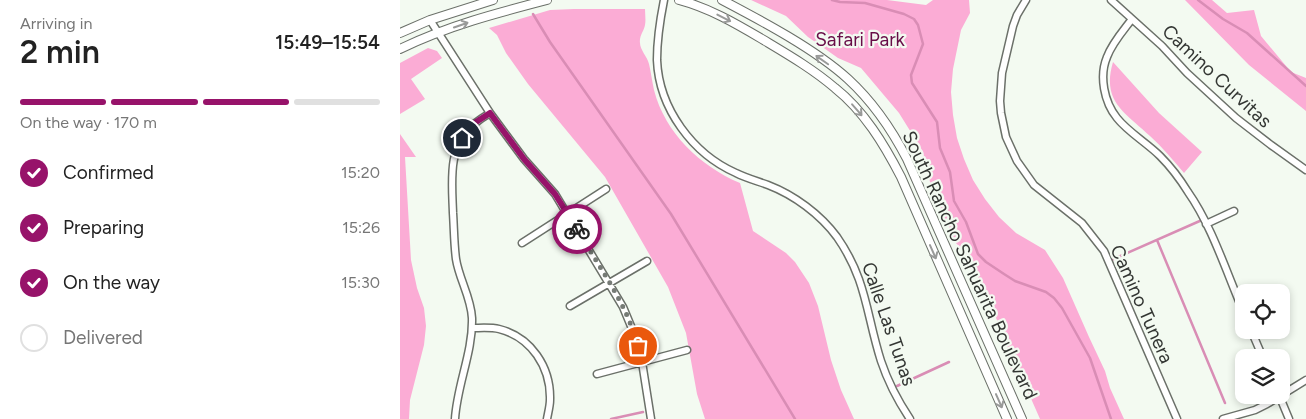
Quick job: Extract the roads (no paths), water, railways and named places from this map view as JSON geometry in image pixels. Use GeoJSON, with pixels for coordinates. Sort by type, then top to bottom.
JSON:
{"type":"FeatureCollection","features":[{"type":"Feature","properties":{"kind":"street"},"geometry":{"type":"LineString","coordinates":[[400,33],[430,20],[493,0]]}},
{"type":"Feature","properties":{"kind":"street"},"geometry":{"type":"LineString","coordinates":[[400,49],[438,33],[483,18],[547,0]]}},
{"type":"Feature","properties":{"kind":"street","name":"Calle Las Tunas"},"geometry":{"type":"LineString","coordinates":[[664,0],[657,62],[663,93],[677,122],[697,147],[709,156],[734,172],[769,185],[792,197],[816,215],[835,236],[850,258],[857,273],[868,304],[881,361],[893,389],[910,419]]}},
{"type":"Feature","properties":{"kind":"street","name":"South Rancho Sahuarita Boulevard"},"geometry":{"type":"LineString","coordinates":[[679,0],[726,18],[808,67],[847,99],[870,125],[901,177],[1007,419]]}},
{"type":"Feature","properties":{"kind":"street","name":"South Rancho Sahuarita Boulevard"},"geometry":{"type":"LineString","coordinates":[[722,0],[768,26],[833,67],[855,86],[886,124],[907,159],[1022,419]]}},
{"type":"Feature","properties":{"kind":"street","name":"Camino Tunera"},"geometry":{"type":"LineString","coordinates":[[1026,0],[1013,26],[1002,72],[1000,101],[1006,137],[1017,161],[1034,185],[1082,223],[1104,251],[1177,419]]}},
{"type":"Feature","properties":{"kind":"street","name":"Camino Curvitas"},"geometry":{"type":"LineString","coordinates":[[1111,0],[1162,46],[1187,73],[1236,118],[1306,170]]}},
{"type":"Feature","properties":{"kind":"street"},"geometry":{"type":"LineString","coordinates":[[1132,19],[1107,56],[1103,78],[1109,105],[1117,118],[1160,155],[1190,193],[1206,224],[1235,292]]}},
{"type":"Feature","properties":{"kind":"street"},"geometry":{"type":"LineString","coordinates":[[430,20],[490,113],[524,159],[555,194],[623,307],[634,331],[642,362],[651,419]]}},
{"type":"Feature","properties":{"kind":"street"},"geometry":{"type":"LineString","coordinates":[[455,419],[456,400],[472,328],[470,302],[461,279],[456,258],[452,177],[454,157],[462,138],[473,124],[490,113]]}},
{"type":"Feature","properties":{"kind":"street"},"geometry":{"type":"LineString","coordinates":[[522,243],[606,189]]}},
{"type":"Feature","properties":{"kind":"street"},"geometry":{"type":"LineString","coordinates":[[1206,224],[1234,211]]}},
{"type":"Feature","properties":{"kind":"street"},"geometry":{"type":"LineString","coordinates":[[570,306],[647,261]]}},
{"type":"Feature","properties":{"kind":"street"},"geometry":{"type":"LineString","coordinates":[[472,328],[498,329],[515,335],[530,346],[542,362],[549,381],[550,400],[547,419]]}},
{"type":"Feature","properties":{"kind":"street"},"geometry":{"type":"LineString","coordinates":[[597,374],[687,350]]}},
{"type":"Feature","properties":{"kind":"street"},"geometry":{"type":"LineString","coordinates":[[1290,389],[1306,380]]}},
{"type":"Feature","properties":{"kind":"street"},"geometry":{"type":"LineString","coordinates":[[1223,419],[1255,410],[1265,404]]}},
{"type":"Feature","properties":{"kind":"street"},"geometry":{"type":"LineString","coordinates":[[1282,404],[1288,419]]}},
{"type":"Feature","properties":{"kind":"waterway"},"geometry":{"type":"LineString","coordinates":[[832,0],[865,3],[904,14],[914,19],[918,25],[923,44],[911,75],[912,83],[937,122],[940,148],[950,172],[954,201],[966,222],[978,254],[986,262],[1015,281],[1046,292],[1054,298],[1062,308],[1090,358],[1111,419]]}},
{"type":"Feature","properties":{"kind":"waterway"},"geometry":{"type":"LineString","coordinates":[[1198,0],[1223,19],[1247,33],[1306,86]]}},
{"type":"Feature","properties":{"kind":"waterway"},"geometry":{"type":"LineString","coordinates":[[533,14],[550,42],[671,214],[795,419]]}},
{"type":"Feature","properties":{"kind":"waterway"},"geometry":{"type":"LineString","coordinates":[[1109,261],[1202,220]]}},
{"type":"Feature","properties":{"kind":"waterway"},"geometry":{"type":"LineString","coordinates":[[1157,240],[1225,403]]}},
{"type":"Feature","properties":{"kind":"waterway"},"geometry":{"type":"LineString","coordinates":[[897,386],[949,362]]}},
{"type":"Feature","properties":{"kind":"waterway"},"geometry":{"type":"LineString","coordinates":[[611,419],[643,412]]}},
{"type":"Feature","properties":{"kind":"park label","name":"Safari Park"},"geometry":{"type":"Point","coordinates":[860,39]}}]}
